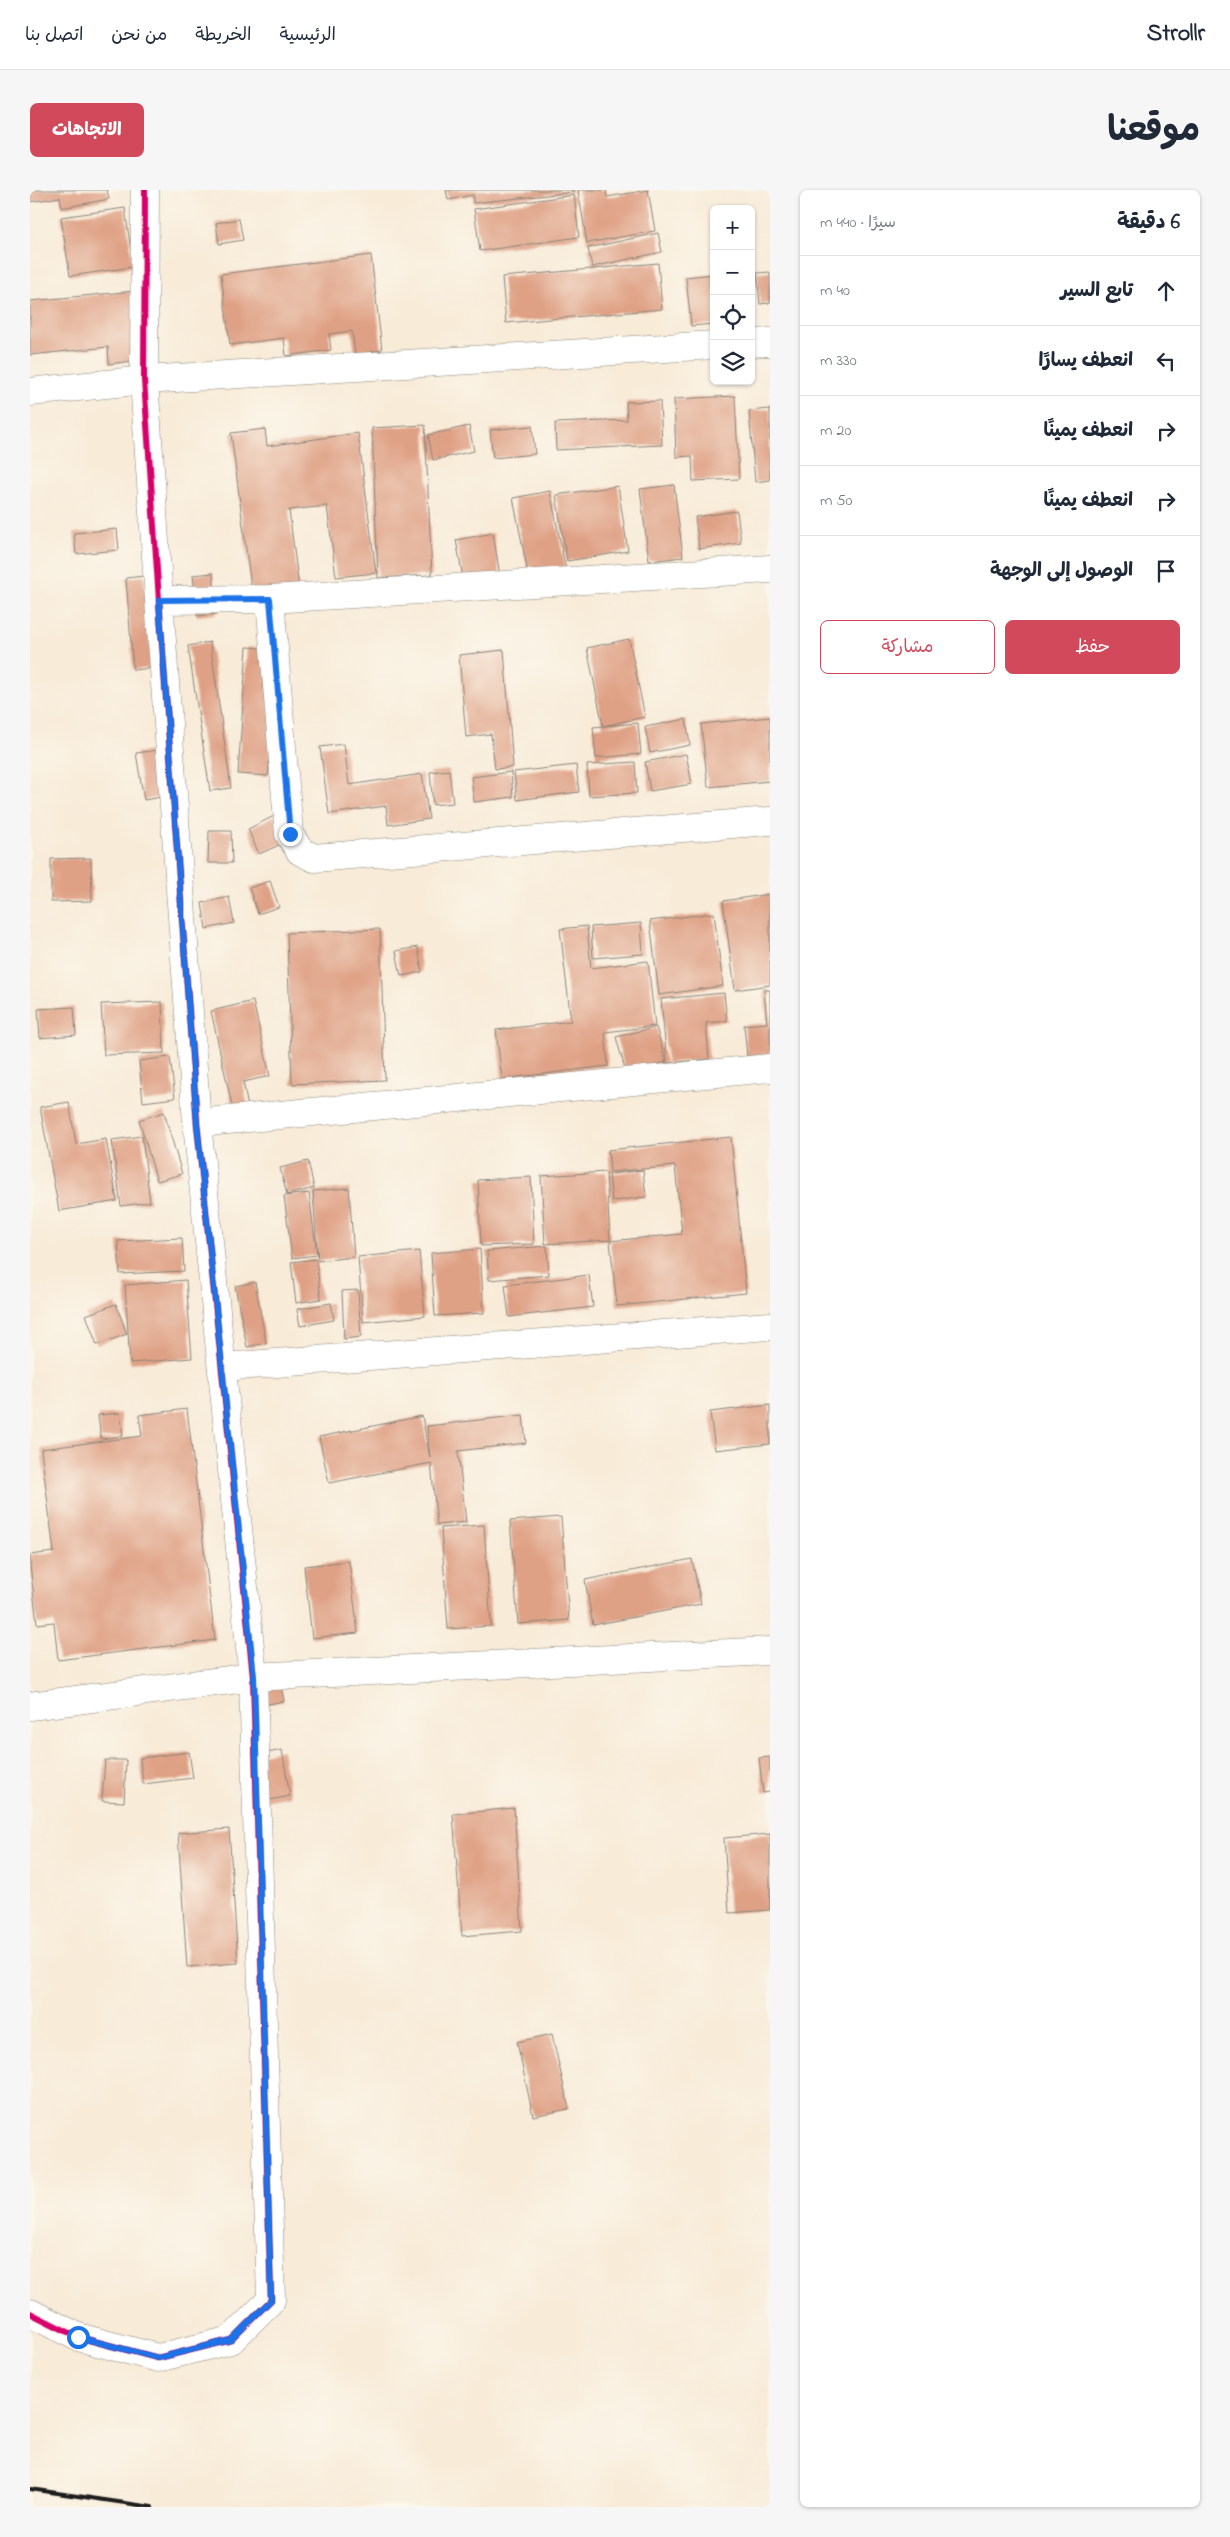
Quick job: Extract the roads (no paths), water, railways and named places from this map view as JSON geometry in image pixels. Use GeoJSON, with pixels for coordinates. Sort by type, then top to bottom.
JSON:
{"type":"FeatureCollection","features":[{"type":"Feature","properties":{"kind":"street"},"geometry":{"type":"LineString","coordinates":[[30,2313],[78,2337],[158,2358],[231,2340],[271,2300],[254,1677],[197,1124],[144,380],[145,190]]}},
{"type":"Feature","properties":{"kind":"street"},"geometry":{"type":"LineString","coordinates":[[755,343],[770,342]]}},
{"type":"Feature","properties":{"kind":"street"},"geometry":{"type":"LineString","coordinates":[[30,392],[144,380],[710,345]]}},
{"type":"Feature","properties":{"kind":"street"},"geometry":{"type":"LineString","coordinates":[[159,600],[270,599],[770,569]]}},
{"type":"Feature","properties":{"kind":"street"},"geometry":{"type":"LineString","coordinates":[[270,599],[290,834],[300,851],[314,858],[770,821]]}},
{"type":"Feature","properties":{"kind":"street"},"geometry":{"type":"LineString","coordinates":[[197,1124],[770,1068]]}},
{"type":"Feature","properties":{"kind":"street"},"geometry":{"type":"LineString","coordinates":[[223,1368],[770,1326]]}},
{"type":"Feature","properties":{"kind":"street"},"geometry":{"type":"LineString","coordinates":[[30,1706],[254,1677],[770,1651]]}},
{"type":"Feature","properties":{"kind":"railway"},"geometry":{"type":"LineString","coordinates":[[30,2489],[152,2507]]}}]}
